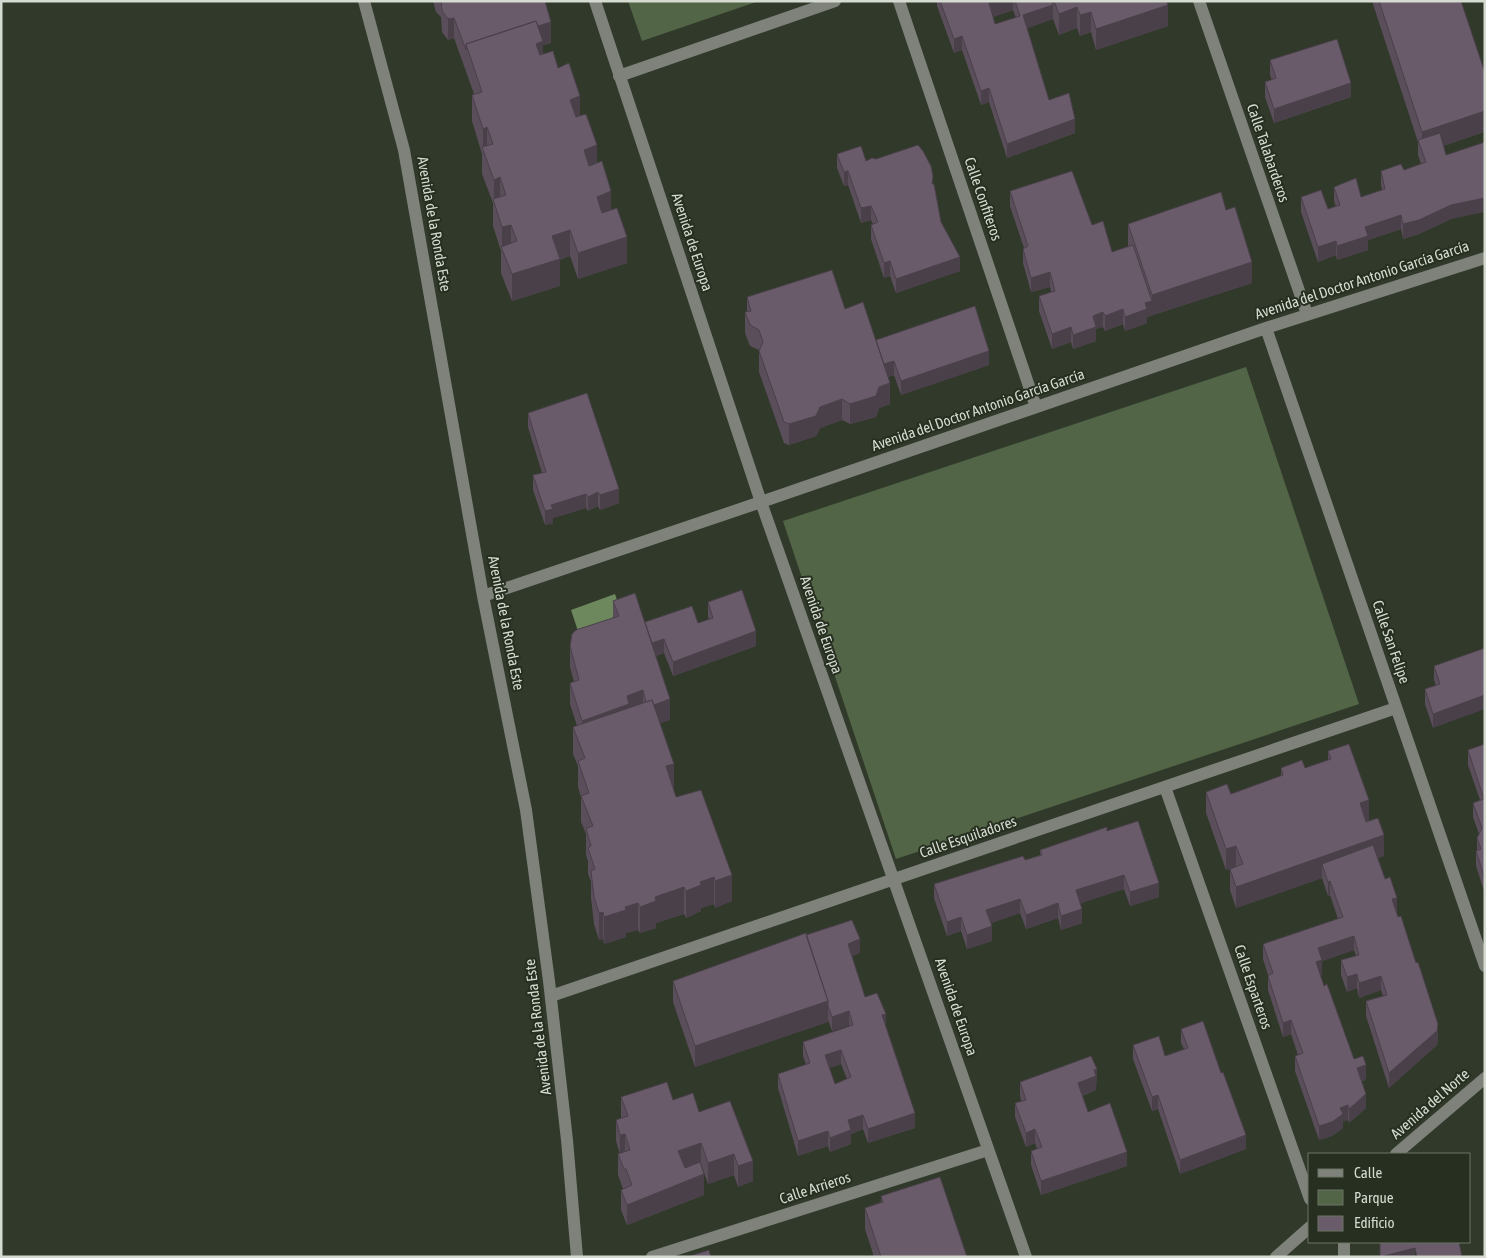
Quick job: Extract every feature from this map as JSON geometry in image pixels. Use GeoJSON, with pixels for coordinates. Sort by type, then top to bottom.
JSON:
{"type":"FeatureCollection","features":[{"type":"Feature","properties":{"kind":"street","name":"Avenida de la Ronda Este"},"geometry":{"type":"LineString","coordinates":[[364,1],[404,150],[483,596],[526,810],[551,996],[567,1140],[577,1257]]}},
{"type":"Feature","properties":{"kind":"street","name":"Avenida de Europa"},"geometry":{"type":"LineString","coordinates":[[594,1],[761,502],[1026,1257]]}},
{"type":"Feature","properties":{"kind":"street"},"geometry":{"type":"LineString","coordinates":[[620,76],[835,1]]}},
{"type":"Feature","properties":{"kind":"street","name":"Calle Confiteros"},"geometry":{"type":"LineString","coordinates":[[900,1],[1036,407]]}},
{"type":"Feature","properties":{"kind":"street","name":"Calle Talabarderos"},"geometry":{"type":"LineString","coordinates":[[1199,1],[1307,314]]}},
{"type":"Feature","properties":{"kind":"street","name":"Avenida del Doctor Antonio García García"},"geometry":{"type":"LineString","coordinates":[[483,596],[1307,314],[1485,258]]}},
{"type":"Feature","properties":{"kind":"street","name":"Calle San Felipe"},"geometry":{"type":"LineString","coordinates":[[1266,328],[1485,966]]}},
{"type":"Feature","properties":{"kind":"street","name":"Calle Esquiladores"},"geometry":{"type":"LineString","coordinates":[[551,996],[1396,708]]}},
{"type":"Feature","properties":{"kind":"street","name":"Calle Esparteros"},"geometry":{"type":"LineString","coordinates":[[1165,787],[1308,1193]]}},
{"type":"Feature","properties":{"kind":"street","name":"Avenida del Norte"},"geometry":{"type":"LineString","coordinates":[[1397,1153],[1485,1078]]}},
{"type":"Feature","properties":{"kind":"street","name":"Calle Arrieros"},"geometry":{"type":"LineString","coordinates":[[652,1257],[988,1150]]}},
{"type":"Feature","properties":{"kind":"street"},"geometry":{"type":"LineString","coordinates":[[1276,1257],[1308,1229]]}},
{"type":"Feature","properties":{"kind":"street"},"geometry":{"type":"LineString","coordinates":[[1344,1243],[1344,1257]]}},
{"type":"Feature","properties":{"kind":"green space"},"geometry":{"type":"Polygon","coordinates":[[[628,1],[759,1],[642,41],[628,1]]]}},
{"type":"Feature","properties":{"kind":"green space"},"geometry":{"type":"Polygon","coordinates":[[[1246,367],[1359,704],[896,859],[783,521],[1246,367]]]}},
{"type":"Feature","properties":{"kind":"shaded area"},"geometry":{"type":"Polygon","coordinates":[[[615,594],[622,615],[578,631],[571,610],[615,594]]]}},
{"type":"Feature","properties":{"kind":"building"},"geometry":{"type":"Polygon","coordinates":[[[441,1],[545,1],[551,22],[538,26],[536,21],[466,44],[466,50],[454,18],[448,19],[442,11],[441,1]]]}},
{"type":"Feature","properties":{"kind":"building"},"geometry":{"type":"Polygon","coordinates":[[[940,1],[996,1],[989,3],[995,24],[1020,16],[1015,1],[1052,1],[1053,5],[1023,15],[1049,100],[1069,93],[1075,119],[1007,144],[989,88],[981,91],[962,36],[954,39],[940,1]]]}},
{"type":"Feature","properties":{"kind":"building"},"geometry":{"type":"Polygon","coordinates":[[[1054,1],[1166,1],[1168,5],[1096,29],[1091,12],[1080,15],[1077,7],[1059,14],[1054,1]]]}},
{"type":"Feature","properties":{"kind":"building"},"geometry":{"type":"Polygon","coordinates":[[[1379,1],[1461,1],[1485,73],[1485,111],[1422,132],[1379,1]]]}},
{"type":"Feature","properties":{"kind":"building"},"geometry":{"type":"Polygon","coordinates":[[[536,21],[543,41],[536,44],[540,55],[553,51],[558,68],[569,63],[580,96],[570,100],[576,117],[586,114],[597,145],[584,150],[589,166],[602,161],[611,191],[597,197],[602,213],[617,208],[627,237],[578,253],[570,230],[552,236],[560,259],[512,274],[501,247],[517,241],[511,225],[502,227],[493,199],[506,195],[500,177],[494,180],[482,147],[493,144],[487,127],[483,129],[472,95],[482,92],[466,44],[536,21]]]}},
{"type":"Feature","properties":{"kind":"building"},"geometry":{"type":"Polygon","coordinates":[[[1337,39],[1351,83],[1274,109],[1265,82],[1276,78],[1270,60],[1337,39]]]}},
{"type":"Feature","properties":{"kind":"building"},"geometry":{"type":"Polygon","coordinates":[[[1440,133],[1446,155],[1485,142],[1485,198],[1451,205],[1419,220],[1403,224],[1401,215],[1365,227],[1368,236],[1337,246],[1336,241],[1318,247],[1301,197],[1321,190],[1328,209],[1340,205],[1334,187],[1356,178],[1361,197],[1385,189],[1381,171],[1401,164],[1404,170],[1426,162],[1418,140],[1440,133]]]}},
{"type":"Feature","properties":{"kind":"building"},"geometry":{"type":"Polygon","coordinates":[[[918,145],[931,166],[932,184],[934,184],[941,222],[960,257],[896,279],[890,261],[884,263],[871,225],[878,222],[871,206],[861,208],[848,171],[844,172],[837,154],[861,146],[866,161],[918,145]]]}},
{"type":"Feature","properties":{"kind":"building"},"geometry":{"type":"Polygon","coordinates":[[[1072,171],[1092,225],[1103,221],[1112,252],[1133,245],[1152,301],[1145,303],[1147,309],[1125,317],[1123,309],[1105,316],[1103,312],[1093,316],[1096,327],[1073,335],[1071,327],[1052,334],[1039,296],[1055,291],[1050,272],[1031,278],[1023,249],[1028,246],[1010,191],[1072,171]]]}},
{"type":"Feature","properties":{"kind":"building"},"geometry":{"type":"Polygon","coordinates":[[[1221,192],[1226,210],[1235,207],[1252,262],[1152,295],[1128,224],[1221,192]]]}},
{"type":"Feature","properties":{"kind":"building"},"geometry":{"type":"Polygon","coordinates":[[[832,270],[845,309],[863,302],[890,383],[879,387],[876,396],[850,404],[842,399],[820,407],[816,416],[789,424],[784,422],[759,351],[763,342],[759,330],[750,325],[745,312],[751,311],[747,297],[832,270]]]}},
{"type":"Feature","properties":{"kind":"building"},"geometry":{"type":"Polygon","coordinates":[[[975,306],[989,351],[901,381],[894,361],[884,364],[876,340],[975,306]]]}},
{"type":"Feature","properties":{"kind":"building"},"geometry":{"type":"Polygon","coordinates":[[[587,393],[619,489],[600,495],[598,492],[588,497],[586,494],[551,505],[553,509],[545,511],[533,475],[546,472],[528,413],[587,393]]]}},
{"type":"Feature","properties":{"kind":"building"},"geometry":{"type":"Polygon","coordinates":[[[742,590],[756,631],[673,662],[664,639],[652,643],[645,622],[692,606],[698,623],[713,618],[708,602],[742,590]]]}},
{"type":"Feature","properties":{"kind":"building"},"geometry":{"type":"Polygon","coordinates":[[[635,593],[670,699],[654,705],[652,700],[646,702],[643,690],[627,696],[629,704],[582,721],[570,683],[579,680],[570,646],[572,634],[576,630],[619,616],[613,601],[635,593]]]}},
{"type":"Feature","properties":{"kind":"building"},"geometry":{"type":"Polygon","coordinates":[[[1485,648],[1485,695],[1433,714],[1425,689],[1440,684],[1434,666],[1485,648]]]}},
{"type":"Feature","properties":{"kind":"building"},"geometry":{"type":"Polygon","coordinates":[[[652,700],[674,764],[666,766],[676,797],[701,790],[732,875],[715,881],[714,877],[700,882],[701,885],[686,891],[684,887],[655,897],[656,901],[640,907],[638,903],[625,907],[626,910],[604,917],[603,912],[599,913],[594,897],[591,871],[595,869],[588,848],[591,846],[586,828],[593,826],[581,796],[589,793],[578,761],[585,758],[573,727],[652,700]]]}},
{"type":"Feature","properties":{"kind":"building"},"geometry":{"type":"Polygon","coordinates":[[[1349,744],[1369,800],[1360,803],[1366,822],[1378,818],[1384,835],[1236,887],[1230,869],[1243,864],[1236,846],[1226,849],[1206,792],[1227,784],[1231,794],[1283,775],[1281,768],[1302,760],[1305,768],[1331,759],[1328,751],[1349,744]]]}},
{"type":"Feature","properties":{"kind":"building"},"geometry":{"type":"Polygon","coordinates":[[[1485,744],[1485,879],[1476,851],[1481,849],[1477,838],[1482,828],[1473,803],[1484,799],[1468,750],[1485,744]]]}},
{"type":"Feature","properties":{"kind":"building"},"geometry":{"type":"Polygon","coordinates":[[[1138,821],[1159,883],[1130,892],[1124,875],[1076,890],[1082,909],[1061,916],[1058,903],[1026,915],[1020,899],[986,910],[992,926],[967,935],[961,917],[947,922],[934,884],[1023,856],[1025,860],[1042,855],[1040,850],[1107,827],[1107,831],[1138,821]]]}},
{"type":"Feature","properties":{"kind":"building"},"geometry":{"type":"Polygon","coordinates":[[[1373,845],[1385,879],[1390,877],[1397,898],[1392,899],[1398,917],[1401,916],[1416,963],[1418,962],[1438,1024],[1437,1031],[1389,1073],[1366,1001],[1387,995],[1381,976],[1359,983],[1357,974],[1347,977],[1341,960],[1359,955],[1354,936],[1318,948],[1322,960],[1316,962],[1324,986],[1327,984],[1354,1059],[1363,1056],[1366,1065],[1357,1068],[1366,1094],[1349,1109],[1348,1105],[1340,1108],[1343,1114],[1332,1122],[1319,1126],[1295,1056],[1303,1053],[1291,1020],[1283,1023],[1268,976],[1273,973],[1263,944],[1343,917],[1322,864],[1373,845]]]}},
{"type":"Feature","properties":{"kind":"building"},"geometry":{"type":"Polygon","coordinates":[[[852,920],[860,939],[848,944],[865,997],[877,993],[886,1014],[882,1015],[915,1113],[868,1129],[863,1115],[848,1120],[851,1130],[830,1138],[828,1131],[798,1141],[778,1074],[810,1063],[803,1042],[853,1025],[849,1011],[832,1017],[806,935],[852,920]],[[841,1050],[825,1055],[835,1084],[851,1077],[841,1050]]]}},
{"type":"Feature","properties":{"kind":"building"},"geometry":{"type":"Polygon","coordinates":[[[806,933],[828,1001],[695,1046],[673,981],[806,933]]]}},
{"type":"Feature","properties":{"kind":"building"},"geometry":{"type":"Polygon","coordinates":[[[1203,1021],[1221,1073],[1223,1072],[1246,1135],[1180,1160],[1158,1095],[1152,1097],[1133,1045],[1159,1036],[1165,1056],[1188,1048],[1181,1029],[1203,1021]]]}},
{"type":"Feature","properties":{"kind":"building"},"geometry":{"type":"Polygon","coordinates":[[[1091,1056],[1097,1069],[1094,1070],[1096,1076],[1078,1083],[1088,1112],[1110,1103],[1127,1152],[1041,1181],[1031,1151],[1042,1147],[1035,1129],[1026,1133],[1015,1103],[1026,1100],[1020,1082],[1091,1056]]]}},
{"type":"Feature","properties":{"kind":"building"},"geometry":{"type":"Polygon","coordinates":[[[667,1082],[673,1100],[693,1093],[699,1112],[730,1101],[753,1161],[738,1166],[734,1154],[708,1163],[701,1143],[678,1151],[685,1168],[700,1162],[704,1174],[627,1205],[621,1190],[632,1185],[618,1154],[630,1150],[625,1134],[620,1135],[616,1120],[628,1116],[621,1097],[667,1082]]]}},
{"type":"Feature","properties":{"kind":"building"},"geometry":{"type":"Polygon","coordinates":[[[940,1177],[967,1257],[881,1257],[865,1208],[883,1202],[881,1196],[940,1177]]]}},
{"type":"Feature","properties":{"kind":"building"},"geometry":{"type":"Polygon","coordinates":[[[1380,1243],[1459,1243],[1462,1257],[1417,1257],[1415,1248],[1380,1257],[1380,1243]]]}},
{"type":"Feature","properties":{"kind":"building"},"geometry":{"type":"Polygon","coordinates":[[[709,1250],[711,1257],[687,1257],[709,1250]]]}}]}
